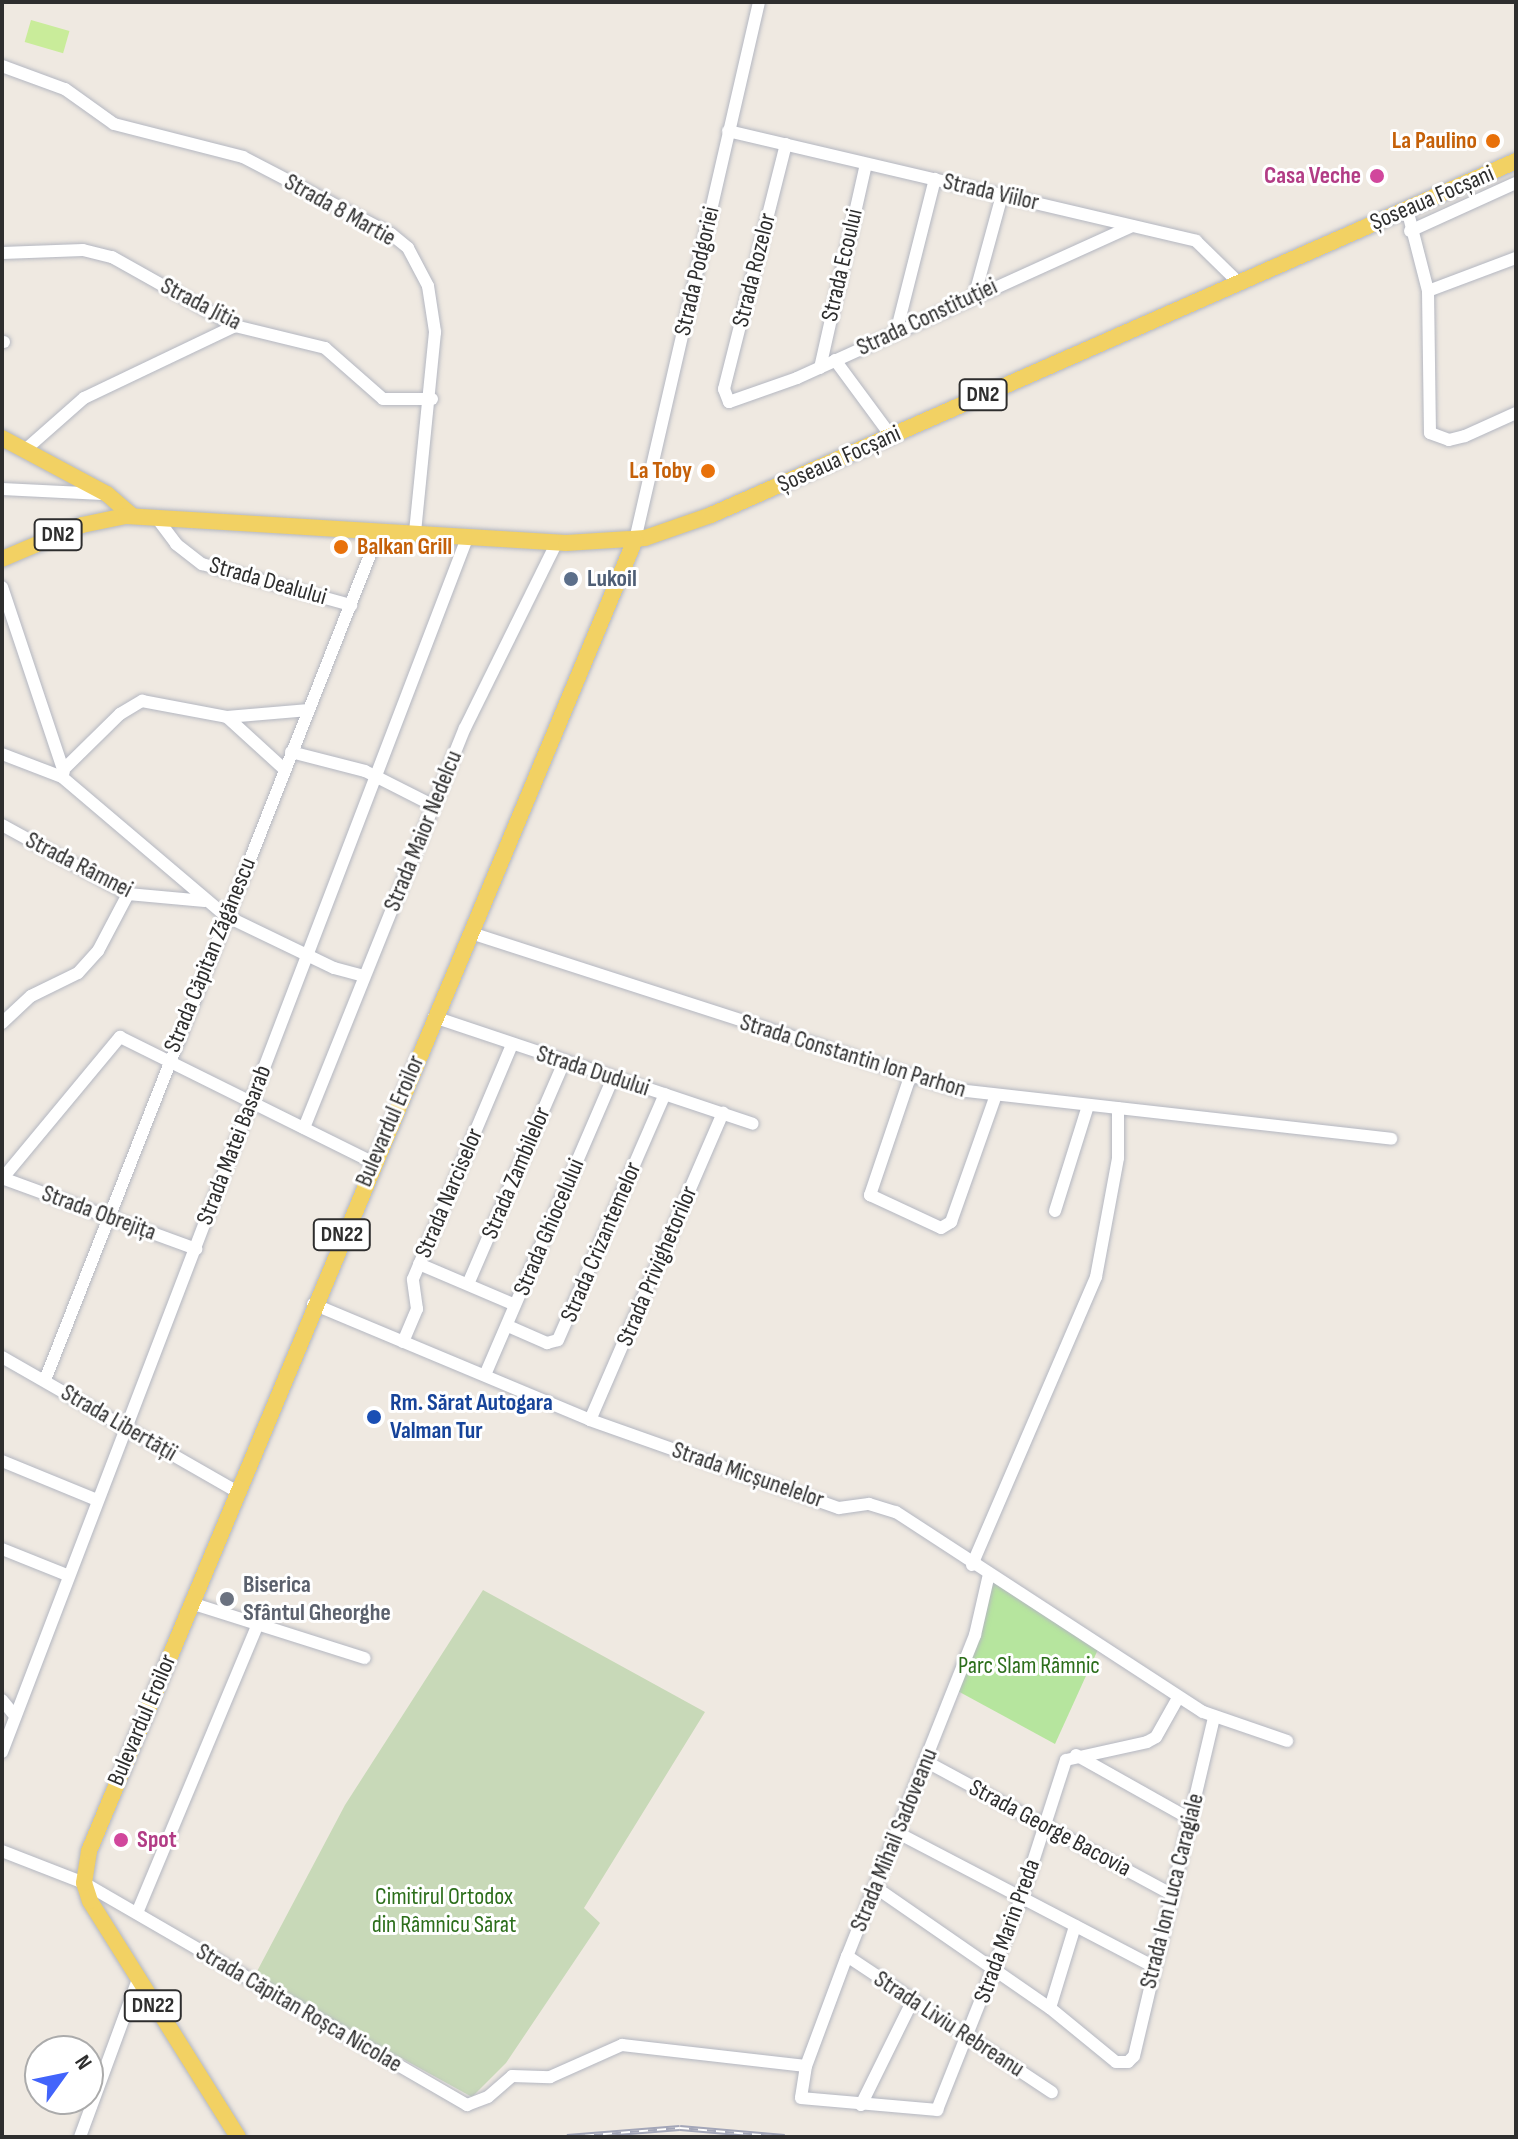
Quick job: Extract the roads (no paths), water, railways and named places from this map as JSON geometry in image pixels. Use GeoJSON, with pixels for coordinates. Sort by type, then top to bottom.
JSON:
{"type":"FeatureCollection","features":[{"type":"Feature","properties":{"kind":"main road","name":"Șoseaua Focșani"},"geometry":{"type":"LineString","coordinates":[[124,517],[467,538],[557,542],[635,540],[711,515],[1237,281],[1516,161]]}},
{"type":"Feature","properties":{"kind":"main road"},"geometry":{"type":"LineString","coordinates":[[2,438],[107,494],[124,517]]}},
{"type":"Feature","properties":{"kind":"main road","name":"DN2"},"geometry":{"type":"LineString","coordinates":[[2,559],[82,525],[124,517]]}},
{"type":"Feature","properties":{"kind":"main road","name":"Bulevardul Eroilor"},"geometry":{"type":"LineString","coordinates":[[84,1883],[92,1840],[372,1162],[635,540]]}},
{"type":"Feature","properties":{"kind":"main road","name":"DN22"},"geometry":{"type":"LineString","coordinates":[[84,1883],[137,1982],[234,2131]]}},
{"type":"Feature","properties":{"kind":"street","name":"Strada Podgoriei"},"geometry":{"type":"LineString","coordinates":[[635,540],[759,2]]}},
{"type":"Feature","properties":{"kind":"street","name":"Strada 8 Martie"},"geometry":{"type":"LineString","coordinates":[[2,66],[65,89],[114,124],[243,157],[391,234],[420,265],[433,308],[432,399],[415,534]]}},
{"type":"Feature","properties":{"kind":"street","name":"Strada Viilor"},"geometry":{"type":"LineString","coordinates":[[728,131],[1200,242],[1237,281]]}},
{"type":"Feature","properties":{"kind":"street","name":"Strada Rozelor"},"geometry":{"type":"LineString","coordinates":[[723,396],[786,144]]}},
{"type":"Feature","properties":{"kind":"street","name":"Strada Ecoului"},"geometry":{"type":"LineString","coordinates":[[820,368],[866,164]]}},
{"type":"Feature","properties":{"kind":"street"},"geometry":{"type":"LineString","coordinates":[[897,329],[935,179]]}},
{"type":"Feature","properties":{"kind":"street"},"geometry":{"type":"LineString","coordinates":[[1410,231],[1516,183]]}},
{"type":"Feature","properties":{"kind":"street"},"geometry":{"type":"LineString","coordinates":[[975,294],[1002,195]]}},
{"type":"Feature","properties":{"kind":"street"},"geometry":{"type":"LineString","coordinates":[[1407,209],[1410,231],[1428,291],[1430,433],[1449,440],[1516,413]]}},
{"type":"Feature","properties":{"kind":"street","name":"Strada Constituției"},"geometry":{"type":"LineString","coordinates":[[723,396],[736,401],[820,368],[897,329],[1132,226]]}},
{"type":"Feature","properties":{"kind":"street","name":"Strada Jitia"},"geometry":{"type":"LineString","coordinates":[[2,253],[83,250],[112,257],[235,326],[325,348],[383,399],[432,399]]}},
{"type":"Feature","properties":{"kind":"street"},"geometry":{"type":"LineString","coordinates":[[1428,291],[1516,258]]}},
{"type":"Feature","properties":{"kind":"street"},"geometry":{"type":"LineString","coordinates":[[25,450],[84,398],[138,367],[235,326]]}},
{"type":"Feature","properties":{"kind":"street"},"geometry":{"type":"LineString","coordinates":[[835,360],[891,436]]}},
{"type":"Feature","properties":{"kind":"street"},"geometry":{"type":"LineString","coordinates":[[2,489],[107,494]]}},
{"type":"Feature","properties":{"kind":"street","name":"Strada Dealului"},"geometry":{"type":"LineString","coordinates":[[156,517],[176,544],[202,564],[351,605]]}},
{"type":"Feature","properties":{"kind":"street","name":"Strada Căpitan Zăgănescu"},"geometry":{"type":"LineString","coordinates":[[45,1380],[169,1058],[379,532]]}},
{"type":"Feature","properties":{"kind":"street","name":"Strada Matei Basarab"},"geometry":{"type":"LineString","coordinates":[[2,1752],[67,1575],[196,1249],[374,775],[467,538]]}},
{"type":"Feature","properties":{"kind":"street","name":"Strada Maior Nedelcu"},"geometry":{"type":"LineString","coordinates":[[304,1128],[432,805],[557,542]]}},
{"type":"Feature","properties":{"kind":"street"},"geometry":{"type":"LineString","coordinates":[[2,587],[64,772]]}},
{"type":"Feature","properties":{"kind":"street"},"geometry":{"type":"LineString","coordinates":[[64,772],[120,714],[142,701],[227,717],[309,710]]}},
{"type":"Feature","properties":{"kind":"street"},"geometry":{"type":"LineString","coordinates":[[227,717],[284,769]]}},
{"type":"Feature","properties":{"kind":"street"},"geometry":{"type":"LineString","coordinates":[[291,752],[374,775],[432,805]]}},
{"type":"Feature","properties":{"kind":"street"},"geometry":{"type":"LineString","coordinates":[[2,754],[64,772],[226,916],[307,955],[364,976]]}},
{"type":"Feature","properties":{"kind":"street","name":"Strada Râmnei"},"geometry":{"type":"LineString","coordinates":[[3,828],[128,894],[206,901]]}},
{"type":"Feature","properties":{"kind":"street"},"geometry":{"type":"LineString","coordinates":[[2,1023],[31,996],[87,964],[128,894]]}},
{"type":"Feature","properties":{"kind":"street","name":"Strada Constantin Ion Parhon"},"geometry":{"type":"LineString","coordinates":[[471,933],[910,1077],[995,1098],[1118,1108],[1391,1139]]}},
{"type":"Feature","properties":{"kind":"street","name":"Strada Dudului"},"geometry":{"type":"LineString","coordinates":[[434,1017],[753,1124]]}},
{"type":"Feature","properties":{"kind":"street"},"geometry":{"type":"LineString","coordinates":[[2,1178],[120,1037],[169,1058],[372,1162]]}},
{"type":"Feature","properties":{"kind":"street","name":"Strada Narciselor"},"geometry":{"type":"LineString","coordinates":[[403,1342],[417,1309],[413,1279],[512,1045]]}},
{"type":"Feature","properties":{"kind":"street","name":"Strada Zambilelor"},"geometry":{"type":"LineString","coordinates":[[468,1284],[564,1062]]}},
{"type":"Feature","properties":{"kind":"street"},"geometry":{"type":"LineString","coordinates":[[910,1077],[870,1195],[941,1228],[951,1222],[995,1098]]}},
{"type":"Feature","properties":{"kind":"street","name":"Strada Ghiocelului"},"geometry":{"type":"LineString","coordinates":[[485,1375],[613,1078]]}},
{"type":"Feature","properties":{"kind":"street","name":"Strada Crizantemelor"},"geometry":{"type":"LineString","coordinates":[[508,1326],[547,1343],[558,1340],[665,1094]]}},
{"type":"Feature","properties":{"kind":"street"},"geometry":{"type":"LineString","coordinates":[[1055,1211],[1088,1106]]}},
{"type":"Feature","properties":{"kind":"street"},"geometry":{"type":"LineString","coordinates":[[972,1565],[1096,1277],[1118,1158],[1118,1108]]}},
{"type":"Feature","properties":{"kind":"street","name":"Strada Privighetorilor"},"geometry":{"type":"LineString","coordinates":[[590,1420],[723,1113]]}},
{"type":"Feature","properties":{"kind":"street","name":"Strada Obrejița"},"geometry":{"type":"LineString","coordinates":[[2,1178],[196,1249]]}},
{"type":"Feature","properties":{"kind":"street"},"geometry":{"type":"LineString","coordinates":[[419,1264],[515,1305]]}},
{"type":"Feature","properties":{"kind":"street","name":"Strada Micșunelelor"},"geometry":{"type":"LineString","coordinates":[[313,1304],[590,1420],[839,1508],[879,1505],[911,1519],[972,1565],[1178,1698],[1214,1718],[1287,1741]]}},
{"type":"Feature","properties":{"kind":"street","name":"Strada Libertății"},"geometry":{"type":"LineString","coordinates":[[2,1357],[236,1491]]}},
{"type":"Feature","properties":{"kind":"street"},"geometry":{"type":"LineString","coordinates":[[2,1461],[97,1500]]}},
{"type":"Feature","properties":{"kind":"street"},"geometry":{"type":"LineString","coordinates":[[2,1549],[67,1575]]}},
{"type":"Feature","properties":{"kind":"street","name":"Strada Mihail Sadoveanu"},"geometry":{"type":"LineString","coordinates":[[861,2105],[807,2101],[800,2092],[806,2066],[975,1635],[989,1574]]}},
{"type":"Feature","properties":{"kind":"street"},"geometry":{"type":"LineString","coordinates":[[191,1603],[259,1622],[364,1658]]}},
{"type":"Feature","properties":{"kind":"street"},"geometry":{"type":"LineString","coordinates":[[137,1913],[259,1622]]}},
{"type":"Feature","properties":{"kind":"street"},"geometry":{"type":"LineString","coordinates":[[1076,1755],[1156,1737],[1178,1698]]}},
{"type":"Feature","properties":{"kind":"street"},"geometry":{"type":"LineString","coordinates":[[2,1700],[15,1716]]}},
{"type":"Feature","properties":{"kind":"street","name":"Strada Ion Luca Caragiale"},"geometry":{"type":"LineString","coordinates":[[1050,2008],[1116,2062],[1128,2062],[1134,2056],[1214,1718]]}},
{"type":"Feature","properties":{"kind":"street"},"geometry":{"type":"LineString","coordinates":[[1076,1755],[1190,1819]]}},
{"type":"Feature","properties":{"kind":"street","name":"Strada Marin Preda"},"geometry":{"type":"LineString","coordinates":[[861,2105],[937,2110],[1021,1899],[1066,1760],[1076,1755]]}},
{"type":"Feature","properties":{"kind":"street","name":"Strada George Bacovia"},"geometry":{"type":"LineString","coordinates":[[927,1762],[1173,1895]]}},
{"type":"Feature","properties":{"kind":"street"},"geometry":{"type":"LineString","coordinates":[[898,1833],[1154,1967]]}},
{"type":"Feature","properties":{"kind":"street","name":"Strada Căpitan Roșca Nicolae"},"geometry":{"type":"LineString","coordinates":[[2,1851],[84,1883],[461,2103],[478,2103],[512,2076],[550,2077],[605,2049],[633,2044],[806,2066]]}},
{"type":"Feature","properties":{"kind":"street"},"geometry":{"type":"LineString","coordinates":[[875,1887],[1050,2008],[1075,1926]]}},
{"type":"Feature","properties":{"kind":"street","name":"Strada Liviu Rebreanu"},"geometry":{"type":"LineString","coordinates":[[847,1956],[1052,2092]]}},
{"type":"Feature","properties":{"kind":"street"},"geometry":{"type":"LineString","coordinates":[[80,2137],[137,1982]]}},
{"type":"Feature","properties":{"kind":"street"},"geometry":{"type":"LineString","coordinates":[[861,2105],[913,2000]]}},
{"type":"Feature","properties":{"kind":"railway"},"geometry":{"type":"LineString","coordinates":[[567,2137],[680,2128],[785,2137]]}},
{"type":"Feature","properties":{"kind":"place","name":"La Paulino"},"geometry":{"type":"Point","coordinates":[1493,141]}},
{"type":"Feature","properties":{"kind":"place","name":"Casa Veche"},"geometry":{"type":"Point","coordinates":[1377,176]}},
{"type":"Feature","properties":{"kind":"place","name":"La Toby"},"geometry":{"type":"Point","coordinates":[708,471]}},
{"type":"Feature","properties":{"kind":"place","name":"Balkan Grill"},"geometry":{"type":"Point","coordinates":[341,547]}},
{"type":"Feature","properties":{"kind":"place","name":"Lukoil"},"geometry":{"type":"Point","coordinates":[571,579]}},
{"type":"Feature","properties":{"kind":"place","name":"Rm. Sărat Autogara Valman Tur"},"geometry":{"type":"Point","coordinates":[374,1417]}},
{"type":"Feature","properties":{"kind":"place","name":"Biserica Sfântul Gheorghe"},"geometry":{"type":"Point","coordinates":[227,1599]}},
{"type":"Feature","properties":{"kind":"place","name":"Spot"},"geometry":{"type":"Point","coordinates":[121,1840]}},
{"type":"Feature","properties":{"kind":"park label","name":"Parc Slam Râmnic"},"geometry":{"type":"Point","coordinates":[1029,1666]}},
{"type":"Feature","properties":{"kind":"park label","name":"Cimitirul Ortodox din Râmnicu Sărat"},"geometry":{"type":"Point","coordinates":[444,1911]}}]}
